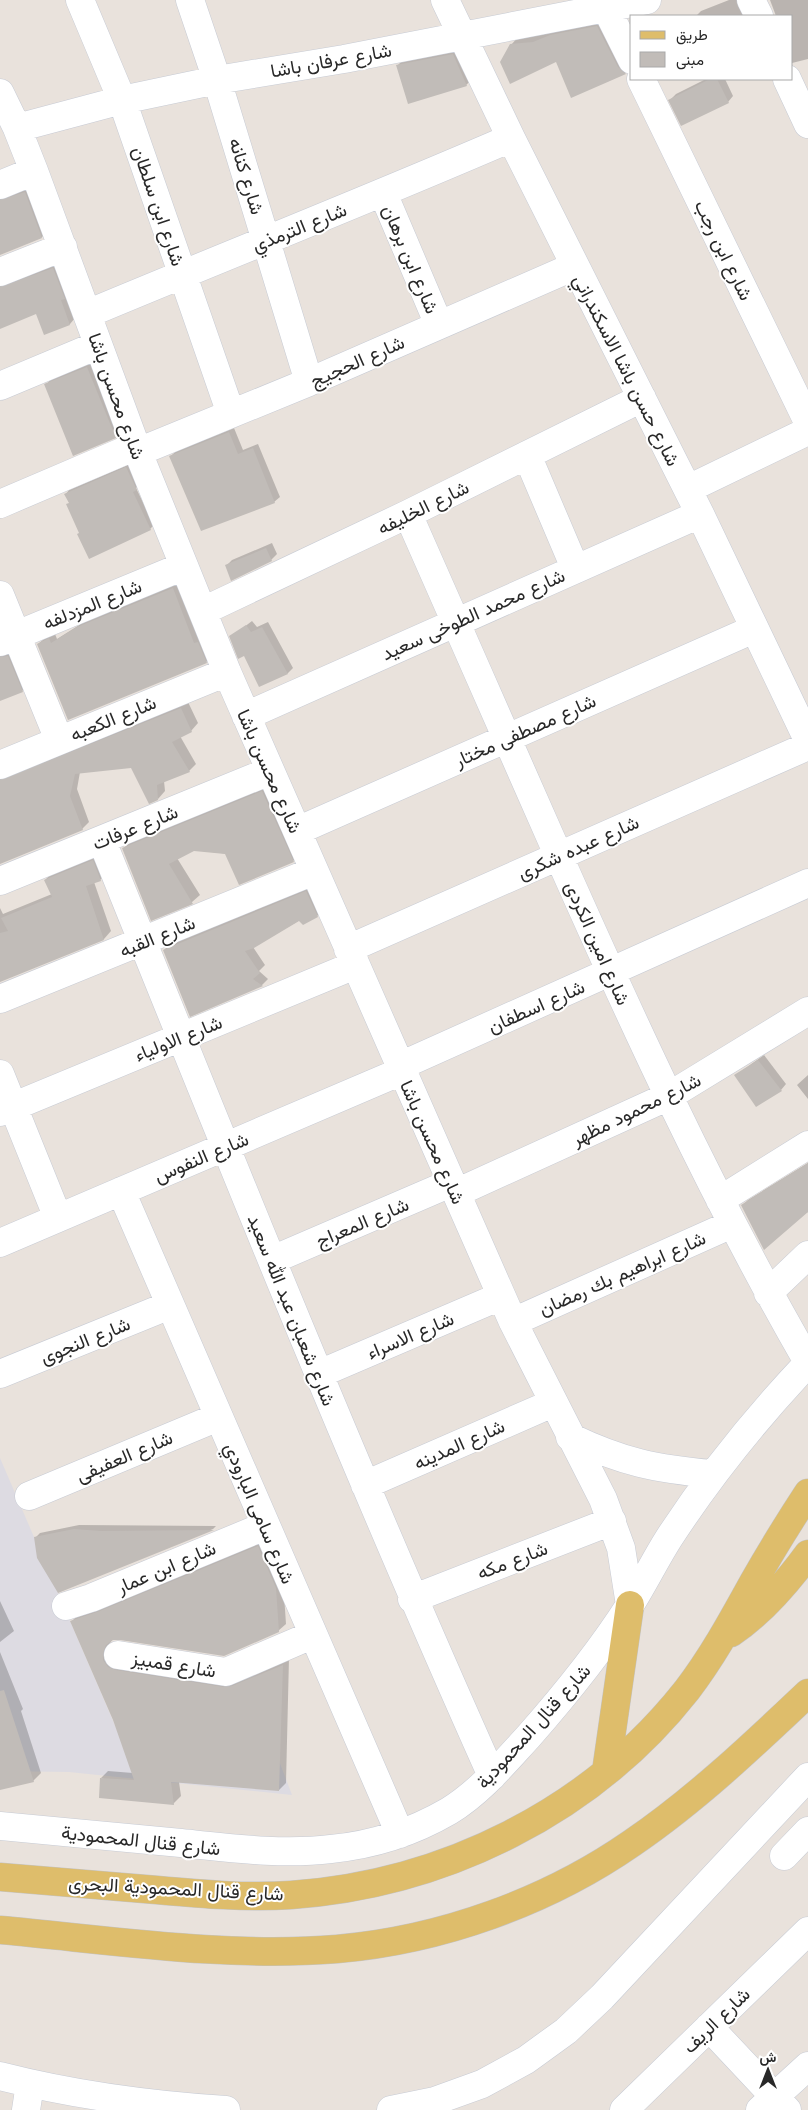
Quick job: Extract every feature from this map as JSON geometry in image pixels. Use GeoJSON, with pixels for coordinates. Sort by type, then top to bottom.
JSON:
{"type":"FeatureCollection","features":[{"type":"Feature","properties":{"kind":"main road","name":"شارع قنال المحمودية البحرى"},"geometry":{"type":"LineString","coordinates":[[0,1877],[231,1895],[288,1895],[346,1889],[402,1877],[456,1859],[509,1836],[575,1796],[606,1772],[628,1754],[669,1712],[687,1690],[723,1638],[753,1582],[808,1493]]}},
{"type":"Feature","properties":{"kind":"main road"},"geometry":{"type":"LineString","coordinates":[[723,1638],[757,1613],[808,1554]]}},
{"type":"Feature","properties":{"kind":"main road"},"geometry":{"type":"LineString","coordinates":[[606,1772],[630,1605]]}},
{"type":"Feature","properties":{"kind":"main road"},"geometry":{"type":"LineString","coordinates":[[0,1930],[181,1947],[285,1951],[338,1949],[390,1942],[441,1930],[491,1915],[540,1895],[586,1872],[631,1844],[674,1813],[711,1782],[808,1694]]}},
{"type":"Feature","properties":{"kind":"street","name":"شارع ابن سلطان"},"geometry":{"type":"LineString","coordinates":[[80,0],[122,100],[231,414]]}},
{"type":"Feature","properties":{"kind":"street","name":"شارع كنانه"},"geometry":{"type":"LineString","coordinates":[[190,0],[217,80],[310,382]]}},
{"type":"Feature","properties":{"kind":"street","name":"شارع حسن باشا الاسكندراني"},"geometry":{"type":"LineString","coordinates":[[445,0],[511,138],[688,489],[808,740]]}},
{"type":"Feature","properties":{"kind":"street","name":"شارع عرفان باشا"},"geometry":{"type":"LineString","coordinates":[[17,128],[122,100],[217,80],[344,59],[647,0]]}},
{"type":"Feature","properties":{"kind":"street"},"geometry":{"type":"LineString","coordinates":[[751,0],[758,15]]}},
{"type":"Feature","properties":{"kind":"street"},"geometry":{"type":"LineString","coordinates":[[606,8],[630,56]]}},
{"type":"Feature","properties":{"kind":"street","name":"شارع ابن رجب"},"geometry":{"type":"LineString","coordinates":[[641,80],[808,422]]}},
{"type":"Feature","properties":{"kind":"street"},"geometry":{"type":"LineString","coordinates":[[787,80],[808,124]]}},
{"type":"Feature","properties":{"kind":"street","name":"شارع محسن باشا"},"geometry":{"type":"LineString","coordinates":[[0,93],[17,128],[34,171],[137,449],[227,672],[512,1322],[570,1437],[593,1477],[612,1521],[622,1558],[630,1605]]}},
{"type":"Feature","properties":{"kind":"street","name":"شارع الترمذي"},"geometry":{"type":"LineString","coordinates":[[87,314],[266,239],[384,193],[511,138]]}},
{"type":"Feature","properties":{"kind":"street"},"geometry":{"type":"LineString","coordinates":[[0,185],[34,171]]}},
{"type":"Feature","properties":{"kind":"street","name":"شارع ابن برهان"},"geometry":{"type":"LineString","coordinates":[[384,193],[439,325]]}},
{"type":"Feature","properties":{"kind":"street"},"geometry":{"type":"LineString","coordinates":[[0,272],[62,247]]}},
{"type":"Feature","properties":{"kind":"street","name":"شارع الحجيج"},"geometry":{"type":"LineString","coordinates":[[0,504],[310,382],[575,266]]}},
{"type":"Feature","properties":{"kind":"street"},"geometry":{"type":"LineString","coordinates":[[0,386],[98,345]]}},
{"type":"Feature","properties":{"kind":"street","name":"شارع الخليفه"},"geometry":{"type":"LineString","coordinates":[[203,612],[527,456],[642,398]]}},
{"type":"Feature","properties":{"kind":"street"},"geometry":{"type":"LineString","coordinates":[[688,489],[808,431]]}},
{"type":"Feature","properties":{"kind":"street"},"geometry":{"type":"LineString","coordinates":[[527,456],[575,568]]}},
{"type":"Feature","properties":{"kind":"street","name":"شارع امين الكردى"},"geometry":{"type":"LineString","coordinates":[[408,514],[610,973],[732,1224],[768,1293],[808,1363]]}},
{"type":"Feature","properties":{"kind":"street","name":"شارع محمد الطوخى سعيد"},"geometry":{"type":"LineString","coordinates":[[246,716],[700,514]]}},
{"type":"Feature","properties":{"kind":"street","name":"شارع المزدلفه"},"geometry":{"type":"LineString","coordinates":[[8,638],[184,566]]}},
{"type":"Feature","properties":{"kind":"street"},"geometry":{"type":"LineString","coordinates":[[0,594],[8,638],[59,740]]}},
{"type":"Feature","properties":{"kind":"street","name":"شارع مصطفى مختار"},"geometry":{"type":"LineString","coordinates":[[296,831],[754,629]]}},
{"type":"Feature","properties":{"kind":"street","name":"شارع الكعبه"},"geometry":{"type":"LineString","coordinates":[[0,764],[227,672]]}},
{"type":"Feature","properties":{"kind":"street","name":"شارع عبده شكرى"},"geometry":{"type":"LineString","coordinates":[[352,957],[558,855],[808,746]]}},
{"type":"Feature","properties":{"kind":"street","name":"شارع عرفات"},"geometry":{"type":"LineString","coordinates":[[0,881],[270,771]]}},
{"type":"Feature","properties":{"kind":"street","name":"شارع شعبان عبد الله سعيد"},"geometry":{"type":"LineString","coordinates":[[102,841],[224,1147],[412,1599],[492,1776]]}},
{"type":"Feature","properties":{"kind":"street","name":"شارع القبه"},"geometry":{"type":"LineString","coordinates":[[0,999],[314,871]]}},
{"type":"Feature","properties":{"kind":"street","name":"شارع اسطفان"},"geometry":{"type":"LineString","coordinates":[[401,1068],[808,883]]}},
{"type":"Feature","properties":{"kind":"street","name":"شارع الاولياء"},"geometry":{"type":"LineString","coordinates":[[6,1109],[181,1037],[352,957]]}},
{"type":"Feature","properties":{"kind":"street","name":"شارع محمود مظهر"},"geometry":{"type":"LineString","coordinates":[[454,1188],[669,1096],[806,1017]]}},
{"type":"Feature","properties":{"kind":"street","name":"شارع النفوس"},"geometry":{"type":"LineString","coordinates":[[0,1243],[224,1147],[401,1068]]}},
{"type":"Feature","properties":{"kind":"street"},"geometry":{"type":"LineString","coordinates":[[0,1074],[6,1109],[58,1218]]}},
{"type":"Feature","properties":{"kind":"street"},"geometry":{"type":"LineString","coordinates":[[720,1200],[808,1145]]}},
{"type":"Feature","properties":{"kind":"street","name":"شارع المعراج"},"geometry":{"type":"LineString","coordinates":[[272,1260],[454,1188]]}},
{"type":"Feature","properties":{"kind":"street","name":"شارع سامى البارودي"},"geometry":{"type":"LineString","coordinates":[[121,1191],[312,1635],[400,1834]]}},
{"type":"Feature","properties":{"kind":"street","name":"شارع ابراهيم بك رمضان"},"geometry":{"type":"LineString","coordinates":[[512,1322],[732,1224]]}},
{"type":"Feature","properties":{"kind":"street"},"geometry":{"type":"LineString","coordinates":[[768,1293],[808,1255]]}},
{"type":"Feature","properties":{"kind":"street","name":"شارع الاسراء"},"geometry":{"type":"LineString","coordinates":[[319,1374],[501,1296]]}},
{"type":"Feature","properties":{"kind":"street","name":"شارع النجوى"},"geometry":{"type":"LineString","coordinates":[[0,1374],[170,1305]]}},
{"type":"Feature","properties":{"kind":"street","name":"شارع قنال المحمودية"},"geometry":{"type":"LineString","coordinates":[[0,1826],[275,1851],[331,1850],[373,1842],[400,1834],[449,1810],[472,1794],[492,1776],[551,1711],[600,1649],[630,1605],[669,1539],[713,1474],[778,1395],[808,1363]]}},
{"type":"Feature","properties":{"kind":"street","name":"شارع المدينه"},"geometry":{"type":"LineString","coordinates":[[365,1485],[553,1403]]}},
{"type":"Feature","properties":{"kind":"street","name":"شارع العفيفى"},"geometry":{"type":"LineString","coordinates":[[29,1496],[218,1417]]}},
{"type":"Feature","properties":{"kind":"street"},"geometry":{"type":"LineString","coordinates":[[570,1437],[603,1453],[638,1464],[675,1471],[713,1474]]}},
{"type":"Feature","properties":{"kind":"street","name":"شارع مكه"},"geometry":{"type":"LineString","coordinates":[[412,1599],[612,1521]]}},
{"type":"Feature","properties":{"kind":"street","name":"شارع ابن عمار"},"geometry":{"type":"LineString","coordinates":[[66,1606],[91,1598],[265,1526]]}},
{"type":"Feature","properties":{"kind":"street","name":"شارع قمبيز"},"geometry":{"type":"LineString","coordinates":[[118,1655],[226,1672],[312,1635]]}},
{"type":"Feature","properties":{"kind":"street"},"geometry":{"type":"LineString","coordinates":[[391,2110],[437,2105],[482,2084],[526,2060],[566,2031],[602,1997],[808,1777]]}},
{"type":"Feature","properties":{"kind":"street"},"geometry":{"type":"LineString","coordinates":[[784,1856],[808,1831]]}},
{"type":"Feature","properties":{"kind":"street","name":"شارع الريف"},"geometry":{"type":"LineString","coordinates":[[624,2110],[808,1931]]}},
{"type":"Feature","properties":{"kind":"street"},"geometry":{"type":"LineString","coordinates":[[709,2027],[774,2106],[808,2066]]}},
{"type":"Feature","properties":{"kind":"street"},"geometry":{"type":"LineString","coordinates":[[0,2076],[28,2097],[108,2098],[226,2110]]}},
{"type":"Feature","properties":{"kind":"shaded area"},"geometry":{"type":"Polygon","coordinates":[[[0,1458],[117,1730],[249,1681],[292,1795],[69,1772],[0,1771],[0,1458]]]}},
{"type":"Feature","properties":{"kind":"building"},"geometry":{"type":"Polygon","coordinates":[[[597,26],[618,67],[626,74],[571,98],[556,62],[510,84],[500,62],[510,44],[533,42],[550,35],[597,26]]]}},
{"type":"Feature","properties":{"kind":"building"},"geometry":{"type":"Polygon","coordinates":[[[453,54],[467,86],[408,104],[396,65],[453,54]]]}},
{"type":"Feature","properties":{"kind":"building"},"geometry":{"type":"Polygon","coordinates":[[[708,80],[718,80],[729,103],[681,126],[668,100],[708,80]]]}},
{"type":"Feature","properties":{"kind":"building"},"geometry":{"type":"Polygon","coordinates":[[[25,192],[42,238],[0,255],[0,200],[25,192]]]}},
{"type":"Feature","properties":{"kind":"building"},"geometry":{"type":"Polygon","coordinates":[[[53,268],[65,299],[61,300],[70,325],[44,335],[36,314],[0,329],[0,287],[53,268]]]}},
{"type":"Feature","properties":{"kind":"building"},"geometry":{"type":"Polygon","coordinates":[[[87,367],[116,438],[73,456],[44,384],[87,367]]]}},
{"type":"Feature","properties":{"kind":"building"},"geometry":{"type":"Polygon","coordinates":[[[229,432],[238,454],[253,448],[275,503],[201,531],[169,456],[229,432]]]}},
{"type":"Feature","properties":{"kind":"building"},"geometry":{"type":"Polygon","coordinates":[[[126,467],[137,490],[133,492],[151,530],[89,559],[77,534],[79,533],[66,504],[69,503],[64,494],[126,467]]]}},
{"type":"Feature","properties":{"kind":"building"},"geometry":{"type":"Polygon","coordinates":[[[266,548],[272,561],[231,581],[225,565],[266,548]]]}},
{"type":"Feature","properties":{"kind":"building"},"geometry":{"type":"Polygon","coordinates":[[[173,588],[194,643],[198,642],[207,663],[68,720],[37,644],[49,638],[51,643],[77,627],[173,588]]]}},
{"type":"Feature","properties":{"kind":"building"},"geometry":{"type":"Polygon","coordinates":[[[246,625],[251,632],[262,627],[288,674],[259,687],[244,656],[238,659],[229,636],[246,625]]]}},
{"type":"Feature","properties":{"kind":"building"},"geometry":{"type":"Polygon","coordinates":[[[8,656],[23,692],[0,701],[0,657],[8,656]]]}},
{"type":"Feature","properties":{"kind":"building"},"geometry":{"type":"Polygon","coordinates":[[[181,708],[192,732],[172,742],[190,772],[157,785],[158,800],[149,804],[131,768],[75,774],[70,796],[83,830],[0,864],[0,780],[181,708]]]}},
{"type":"Feature","properties":{"kind":"building"},"geometry":{"type":"Polygon","coordinates":[[[262,791],[294,862],[239,885],[225,854],[194,851],[169,864],[193,904],[151,921],[122,848],[262,791]]]}},
{"type":"Feature","properties":{"kind":"building"},"geometry":{"type":"Polygon","coordinates":[[[93,860],[101,881],[86,886],[104,940],[0,982],[0,933],[8,931],[1,918],[52,897],[44,880],[93,860]]]}},
{"type":"Feature","properties":{"kind":"building"},"geometry":{"type":"Polygon","coordinates":[[[306,891],[318,917],[303,925],[299,921],[254,948],[245,951],[260,973],[253,979],[263,986],[190,1017],[163,950],[306,891]]]}},
{"type":"Feature","properties":{"kind":"building"},"geometry":{"type":"Polygon","coordinates":[[[758,1060],[782,1091],[756,1107],[734,1075],[758,1060]]]}},
{"type":"Feature","properties":{"kind":"building"},"geometry":{"type":"Polygon","coordinates":[[[808,1163],[808,1212],[764,1250],[741,1205],[808,1163]]]}},
{"type":"Feature","properties":{"kind":"building"},"geometry":{"type":"Polygon","coordinates":[[[74,1529],[101,1531],[214,1530],[58,1593],[37,1558],[34,1537],[74,1529]]]}},
{"type":"Feature","properties":{"kind":"building"},"geometry":{"type":"Polygon","coordinates":[[[258,1546],[276,1588],[279,1632],[224,1656],[113,1640],[106,1645],[103,1660],[108,1667],[116,1670],[224,1687],[232,1686],[283,1665],[279,1791],[171,1782],[174,1805],[99,1798],[100,1778],[134,1780],[113,1720],[70,1621],[97,1612],[258,1546]]]}},
{"type":"Feature","properties":{"kind":"building"},"geometry":{"type":"Polygon","coordinates":[[[4,1690],[34,1782],[0,1790],[0,1691],[4,1690]]]}}]}
